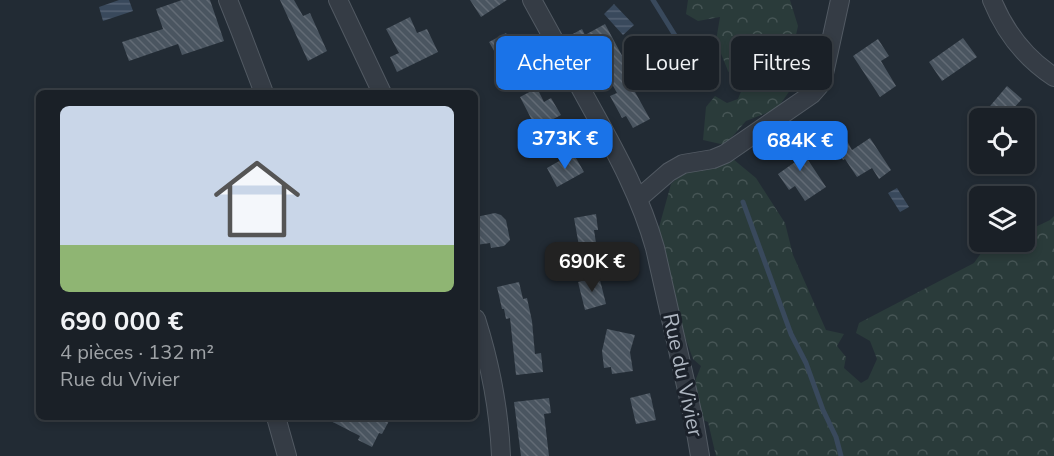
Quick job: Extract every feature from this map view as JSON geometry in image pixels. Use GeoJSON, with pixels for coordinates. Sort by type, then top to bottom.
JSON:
{"type":"FeatureCollection","features":[{"type":"Feature","properties":{"kind":"street"},"geometry":{"type":"LineString","coordinates":[[228,0],[263,90]]}},
{"type":"Feature","properties":{"kind":"street"},"geometry":{"type":"LineString","coordinates":[[338,0],[381,90]]}},
{"type":"Feature","properties":{"kind":"street","name":"Rue du Vivier"},"geometry":{"type":"LineString","coordinates":[[532,0],[639,198],[655,248],[700,456]]}},
{"type":"Feature","properties":{"kind":"street"},"geometry":{"type":"LineString","coordinates":[[639,198],[669,172],[683,164],[713,159],[725,154],[812,94],[823,78],[840,0]]}},
{"type":"Feature","properties":{"kind":"street"},"geometry":{"type":"LineString","coordinates":[[992,0],[999,17],[1021,49],[1034,63],[1054,77]]}},
{"type":"Feature","properties":{"kind":"street"},"geometry":{"type":"LineString","coordinates":[[478,325],[494,395],[501,456]]}},
{"type":"Feature","properties":{"kind":"street"},"geometry":{"type":"LineString","coordinates":[[277,420],[287,456]]}},
{"type":"Feature","properties":{"kind":"green space"},"geometry":{"type":"Polygon","coordinates":[[[688,0],[790,0],[798,26],[796,36],[731,36],[731,75],[719,48],[719,36],[717,36],[720,17],[698,21],[686,14],[688,0]]]}},
{"type":"Feature","properties":{"kind":"green space"},"geometry":{"type":"Polygon","coordinates":[[[742,90],[790,90],[777,109],[746,121],[725,145],[703,140],[706,107],[715,96],[727,103],[738,99],[742,90]]]}},
{"type":"Feature","properties":{"kind":"green space"},"geometry":{"type":"Polygon","coordinates":[[[733,159],[756,178],[785,223],[793,255],[826,330],[844,334],[837,346],[846,357],[844,368],[861,383],[868,379],[877,359],[870,341],[856,333],[859,323],[974,263],[982,252],[1035,252],[1035,227],[1054,216],[1054,456],[716,456],[708,422],[698,418],[694,384],[701,366],[693,359],[680,323],[658,231],[671,184],[686,170],[733,159]]]}},
{"type":"Feature","properties":{"kind":"water"},"geometry":{"type":"Polygon","coordinates":[[[119,0],[129,0],[133,11],[103,21],[99,7],[119,0]]]}},
{"type":"Feature","properties":{"kind":"water"},"geometry":{"type":"Polygon","coordinates":[[[614,4],[634,25],[623,35],[604,14],[614,4]]]}},
{"type":"Feature","properties":{"kind":"water"},"geometry":{"type":"Polygon","coordinates":[[[897,188],[909,207],[900,212],[888,193],[897,188]]]}},
{"type":"Feature","properties":{"kind":"building"},"geometry":{"type":"Polygon","coordinates":[[[182,0],[210,0],[224,41],[182,55],[178,44],[129,61],[122,42],[163,29],[156,9],[182,0]]]}},
{"type":"Feature","properties":{"kind":"building"},"geometry":{"type":"Polygon","coordinates":[[[280,0],[294,0],[303,16],[310,13],[327,51],[308,61],[280,0]]]}},
{"type":"Feature","properties":{"kind":"building"},"geometry":{"type":"Polygon","coordinates":[[[470,0],[507,0],[481,17],[470,0]]]}},
{"type":"Feature","properties":{"kind":"building"},"geometry":{"type":"Polygon","coordinates":[[[410,17],[417,33],[427,29],[438,52],[397,72],[390,57],[399,53],[386,29],[410,17]]]}},
{"type":"Feature","properties":{"kind":"building"},"geometry":{"type":"Polygon","coordinates":[[[605,24],[611,36],[571,35],[582,29],[585,35],[605,24]]]}},
{"type":"Feature","properties":{"kind":"building"},"geometry":{"type":"Polygon","coordinates":[[[612,37],[624,59],[624,90],[634,90],[650,119],[633,128],[626,116],[622,118],[610,96],[617,93],[612,84],[612,37]]]}},
{"type":"Feature","properties":{"kind":"building"},"geometry":{"type":"Polygon","coordinates":[[[496,38],[496,54],[489,42],[496,38]]]}},
{"type":"Feature","properties":{"kind":"building"},"geometry":{"type":"Polygon","coordinates":[[[963,38],[977,57],[942,81],[929,62],[963,38]]]}},
{"type":"Feature","properties":{"kind":"building"},"geometry":{"type":"Polygon","coordinates":[[[878,39],[889,56],[881,61],[896,86],[880,97],[853,56],[878,39]]]}},
{"type":"Feature","properties":{"kind":"building"},"geometry":{"type":"Polygon","coordinates":[[[1007,86],[1022,99],[1014,108],[988,108],[1007,86]]]}},
{"type":"Feature","properties":{"kind":"building"},"geometry":{"type":"Polygon","coordinates":[[[538,90],[544,102],[551,98],[561,115],[536,128],[520,97],[538,90]]]}},
{"type":"Feature","properties":{"kind":"building"},"geometry":{"type":"Polygon","coordinates":[[[790,133],[826,187],[805,201],[795,186],[789,190],[778,174],[795,162],[781,139],[790,133]]]}},
{"type":"Feature","properties":{"kind":"building"},"geometry":{"type":"Polygon","coordinates":[[[870,138],[891,170],[879,179],[872,168],[857,177],[834,147],[846,139],[852,150],[870,138]]]}},
{"type":"Feature","properties":{"kind":"building"},"geometry":{"type":"Polygon","coordinates":[[[573,153],[584,172],[557,187],[547,168],[573,153]]]}},
{"type":"Feature","properties":{"kind":"building"},"geometry":{"type":"Polygon","coordinates":[[[495,213],[501,215],[506,220],[510,240],[504,246],[491,248],[490,243],[478,245],[478,217],[495,213]]]}},
{"type":"Feature","properties":{"kind":"building"},"geometry":{"type":"Polygon","coordinates":[[[596,214],[598,230],[594,230],[596,243],[579,246],[574,218],[596,214]]]}},
{"type":"Feature","properties":{"kind":"building"},"geometry":{"type":"Polygon","coordinates":[[[599,276],[606,304],[585,310],[578,282],[599,276]]]}},
{"type":"Feature","properties":{"kind":"building"},"geometry":{"type":"Polygon","coordinates":[[[519,282],[523,299],[527,298],[535,354],[541,353],[543,372],[516,375],[510,318],[506,319],[497,287],[519,282]]]}},
{"type":"Feature","properties":{"kind":"building"},"geometry":{"type":"Polygon","coordinates":[[[607,329],[635,335],[630,352],[633,371],[612,374],[611,367],[604,368],[602,351],[607,329]]]}},
{"type":"Feature","properties":{"kind":"building"},"geometry":{"type":"Polygon","coordinates":[[[650,393],[656,420],[636,424],[630,398],[650,393]]]}},
{"type":"Feature","properties":{"kind":"building"},"geometry":{"type":"Polygon","coordinates":[[[549,398],[551,413],[544,414],[549,456],[521,456],[514,402],[549,398]]]}},
{"type":"Feature","properties":{"kind":"building"},"geometry":{"type":"Polygon","coordinates":[[[329,420],[389,421],[382,434],[379,433],[372,447],[358,440],[360,436],[329,420]]]}},
{"type":"Feature","properties":{"kind":"waterway"},"geometry":{"type":"LineString","coordinates":[[653,0],[675,36]]}},
{"type":"Feature","properties":{"kind":"waterway"},"geometry":{"type":"LineString","coordinates":[[743,202],[791,334],[806,363],[823,410],[836,437],[841,456]]}}]}
